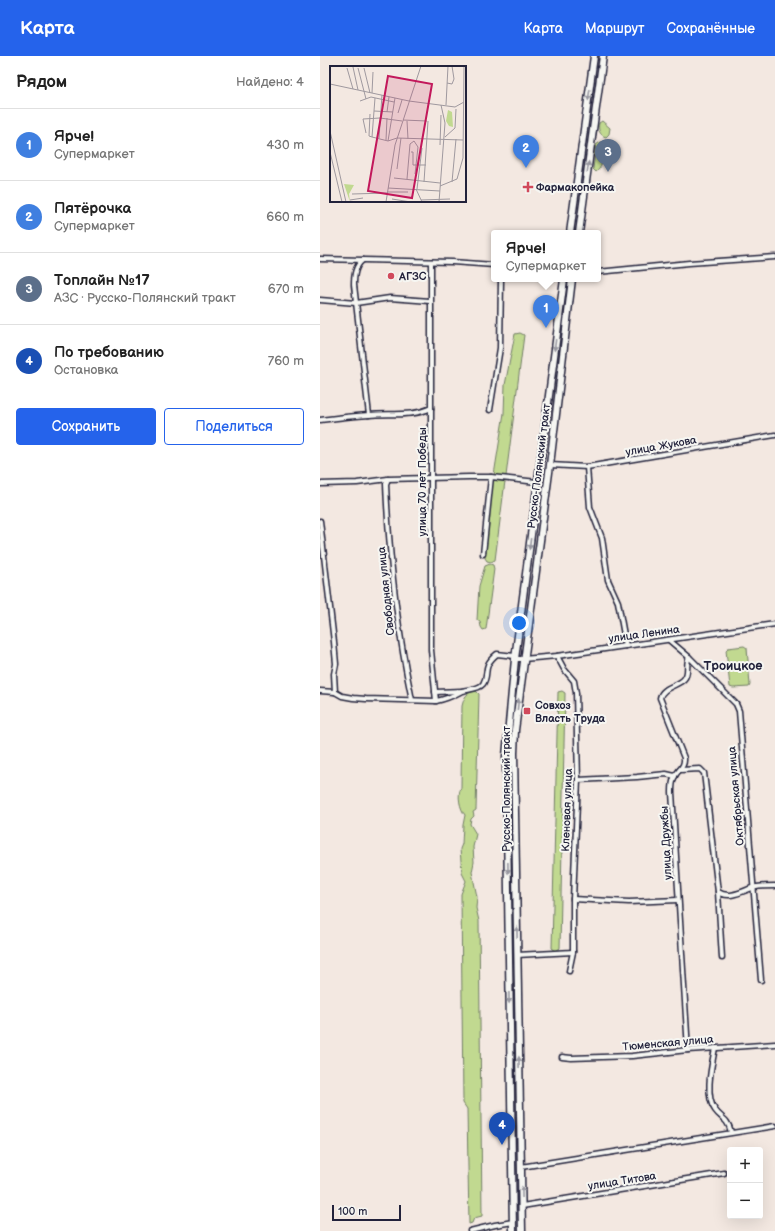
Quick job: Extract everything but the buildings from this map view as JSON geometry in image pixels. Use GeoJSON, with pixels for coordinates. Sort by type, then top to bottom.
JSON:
{"type":"FeatureCollection","features":[{"type":"Feature","properties":{"kind":"main road"},"geometry":{"type":"LineString","coordinates":[[570,230],[594,56]]}},
{"type":"Feature","properties":{"kind":"main road"},"geometry":{"type":"LineString","coordinates":[[578,230],[603,56]]}},
{"type":"Feature","properties":{"kind":"main road","name":"Русско-Полянский тракт"},"geometry":{"type":"LineString","coordinates":[[513,1231],[506,756],[515,657],[564,282]]}},
{"type":"Feature","properties":{"kind":"main road","name":"Русско-Полянский тракт"},"geometry":{"type":"LineString","coordinates":[[522,1231],[514,753],[515,730],[523,659],[550,465],[572,282]]}},
{"type":"Feature","properties":{"kind":"street"},"geometry":{"type":"LineString","coordinates":[[601,272],[689,263],[775,257]]}},
{"type":"Feature","properties":{"kind":"street"},"geometry":{"type":"LineString","coordinates":[[320,259],[491,265]]}},
{"type":"Feature","properties":{"kind":"street"},"geometry":{"type":"LineString","coordinates":[[363,260],[359,263],[354,277],[369,415]]}},
{"type":"Feature","properties":{"kind":"street","name":"улица 70 лет Победы"},"geometry":{"type":"LineString","coordinates":[[431,262],[431,650],[436,701]]}},
{"type":"Feature","properties":{"kind":"street"},"geometry":{"type":"LineString","coordinates":[[490,410],[500,348],[501,282]]}},
{"type":"Feature","properties":{"kind":"street"},"geometry":{"type":"LineString","coordinates":[[320,300],[356,303],[390,298],[430,300]]}},
{"type":"Feature","properties":{"kind":"street"},"geometry":{"type":"LineString","coordinates":[[320,420],[417,412],[431,408]]}},
{"type":"Feature","properties":{"kind":"street","name":"улица Жукова"},"geometry":{"type":"LineString","coordinates":[[550,465],[587,467],[775,436]]}},
{"type":"Feature","properties":{"kind":"street"},"geometry":{"type":"LineString","coordinates":[[587,467],[590,507],[602,538],[608,580],[618,602],[626,646]]}},
{"type":"Feature","properties":{"kind":"street"},"geometry":{"type":"LineString","coordinates":[[483,554],[491,477]]}},
{"type":"Feature","properties":{"kind":"street"},"geometry":{"type":"LineString","coordinates":[[320,484],[357,483],[388,479],[491,477],[538,482]]}},
{"type":"Feature","properties":{"kind":"street","name":"Свободная улица"},"geometry":{"type":"LineString","coordinates":[[388,479],[386,484],[393,580],[403,659],[412,700]]}},
{"type":"Feature","properties":{"kind":"street"},"geometry":{"type":"LineString","coordinates":[[320,521],[336,664],[334,674],[335,692]]}},
{"type":"Feature","properties":{"kind":"street","name":"улица Ленина"},"geometry":{"type":"LineString","coordinates":[[463,691],[480,687],[483,683],[488,663],[497,654],[523,659],[557,656],[775,624]]}},
{"type":"Feature","properties":{"kind":"street","name":"Октябрьская улица"},"geometry":{"type":"LineString","coordinates":[[669,640],[689,657],[736,704],[739,711],[761,980]]}},
{"type":"Feature","properties":{"kind":"street","name":"Кленовая улица"},"geometry":{"type":"LineString","coordinates":[[557,656],[576,686],[578,780],[573,899],[573,952],[569,971]]}},
{"type":"Feature","properties":{"kind":"street"},"geometry":{"type":"LineString","coordinates":[[578,780],[666,774],[675,776],[683,766],[684,758],[660,698],[663,692],[685,678],[687,674],[687,661],[689,657]]}},
{"type":"Feature","properties":{"kind":"street"},"geometry":{"type":"LineString","coordinates":[[435,692],[463,691]]}},
{"type":"Feature","properties":{"kind":"street"},"geometry":{"type":"LineString","coordinates":[[322,692],[335,692],[342,696],[353,698],[436,701],[447,699],[463,691]]}},
{"type":"Feature","properties":{"kind":"street"},"geometry":{"type":"LineString","coordinates":[[680,770],[700,769],[704,773],[718,892],[722,958]]}},
{"type":"Feature","properties":{"kind":"street","name":"улица Дружбы"},"geometry":{"type":"LineString","coordinates":[[675,776],[672,784],[672,792],[688,1050]]}},
{"type":"Feature","properties":{"kind":"street"},"geometry":{"type":"LineString","coordinates":[[718,892],[724,895],[733,895],[753,888],[775,886]]}},
{"type":"Feature","properties":{"kind":"street"},"geometry":{"type":"LineString","coordinates":[[573,899],[629,902],[678,900]]}},
{"type":"Feature","properties":{"kind":"street"},"geometry":{"type":"LineString","coordinates":[[517,955],[573,952]]}},
{"type":"Feature","properties":{"kind":"street","name":"Тюменская улица"},"geometry":{"type":"LineString","coordinates":[[562,1056],[584,1058],[632,1056],[688,1050],[775,1044]]}},
{"type":"Feature","properties":{"kind":"street"},"geometry":{"type":"LineString","coordinates":[[715,1048],[709,1086],[710,1096],[715,1111],[727,1121],[731,1132]]}},
{"type":"Feature","properties":{"kind":"street"},"geometry":{"type":"LineString","coordinates":[[521,1167],[775,1126]]}},
{"type":"Feature","properties":{"kind":"street","name":"улица Титова"},"geometry":{"type":"LineString","coordinates":[[522,1206],[724,1173]]}},
{"type":"Feature","properties":{"kind":"street"},"geometry":{"type":"LineString","coordinates":[[470,1231],[513,1222]]}},
{"type":"Feature","properties":{"kind":"green space"},"geometry":{"type":"Polygon","coordinates":[[[602,121],[610,128],[609,134],[606,137],[600,133],[599,130],[599,123],[602,121]]]}},
{"type":"Feature","properties":{"kind":"green space"},"geometry":{"type":"Polygon","coordinates":[[[600,142],[603,143],[604,146],[604,154],[602,163],[596,172],[593,169],[596,145],[600,142]]]}},
{"type":"Feature","properties":{"kind":"green space"},"geometry":{"type":"Polygon","coordinates":[[[520,333],[524,335],[506,476],[494,475],[504,413],[505,385],[515,334],[520,333]]]}},
{"type":"Feature","properties":{"kind":"green space"},"geometry":{"type":"Polygon","coordinates":[[[493,480],[505,481],[495,560],[491,562],[487,561],[485,558],[493,480]]]}},
{"type":"Feature","properties":{"kind":"green space"},"geometry":{"type":"Polygon","coordinates":[[[490,564],[493,565],[494,569],[486,629],[483,630],[480,622],[477,620],[479,586],[485,566],[490,564]]]}},
{"type":"Feature","properties":{"kind":"green space"},"geometry":{"type":"Polygon","coordinates":[[[744,646],[747,648],[750,685],[749,687],[733,688],[730,687],[726,650],[728,648],[744,646]]]}},
{"type":"Feature","properties":{"kind":"green space"},"geometry":{"type":"Polygon","coordinates":[[[476,691],[479,694],[476,810],[473,812],[474,816],[471,819],[470,824],[476,834],[473,847],[474,862],[472,872],[477,897],[476,908],[479,921],[482,1216],[474,1218],[472,1223],[469,1224],[467,1109],[463,1103],[461,894],[466,881],[462,873],[460,849],[462,844],[465,815],[460,806],[459,794],[461,788],[462,706],[466,696],[476,691]]]}},
{"type":"Feature","properties":{"kind":"green space"},"geometry":{"type":"Polygon","coordinates":[[[562,691],[565,693],[560,948],[556,951],[552,948],[558,692],[562,691]]]}},
{"type":"Feature","properties":{"kind":"place","name":"Пятёрочка"},"geometry":{"type":"Point","coordinates":[526,168]}},
{"type":"Feature","properties":{"kind":"place","name":"Топлайн №17"},"geometry":{"type":"Point","coordinates":[608,172]}},
{"type":"Feature","properties":{"kind":"place","name":"Фармакопейка"},"geometry":{"type":"Point","coordinates":[528,187]}},
{"type":"Feature","properties":{"kind":"place","name":"АГЗС"},"geometry":{"type":"Point","coordinates":[391,276]}},
{"type":"Feature","properties":{"kind":"place","name":"Ярче!"},"geometry":{"type":"Point","coordinates":[546,328]}},
{"type":"Feature","properties":{"kind":"place","name":"Совхоз Власть Труда"},"geometry":{"type":"Point","coordinates":[527,711]}},
{"type":"Feature","properties":{"kind":"place","name":"По требованию"},"geometry":{"type":"Point","coordinates":[502,1145]}},
{"type":"Feature","properties":{"kind":"district","name":"Троицкое"},"geometry":{"type":"Point","coordinates":[733,666]}}]}
